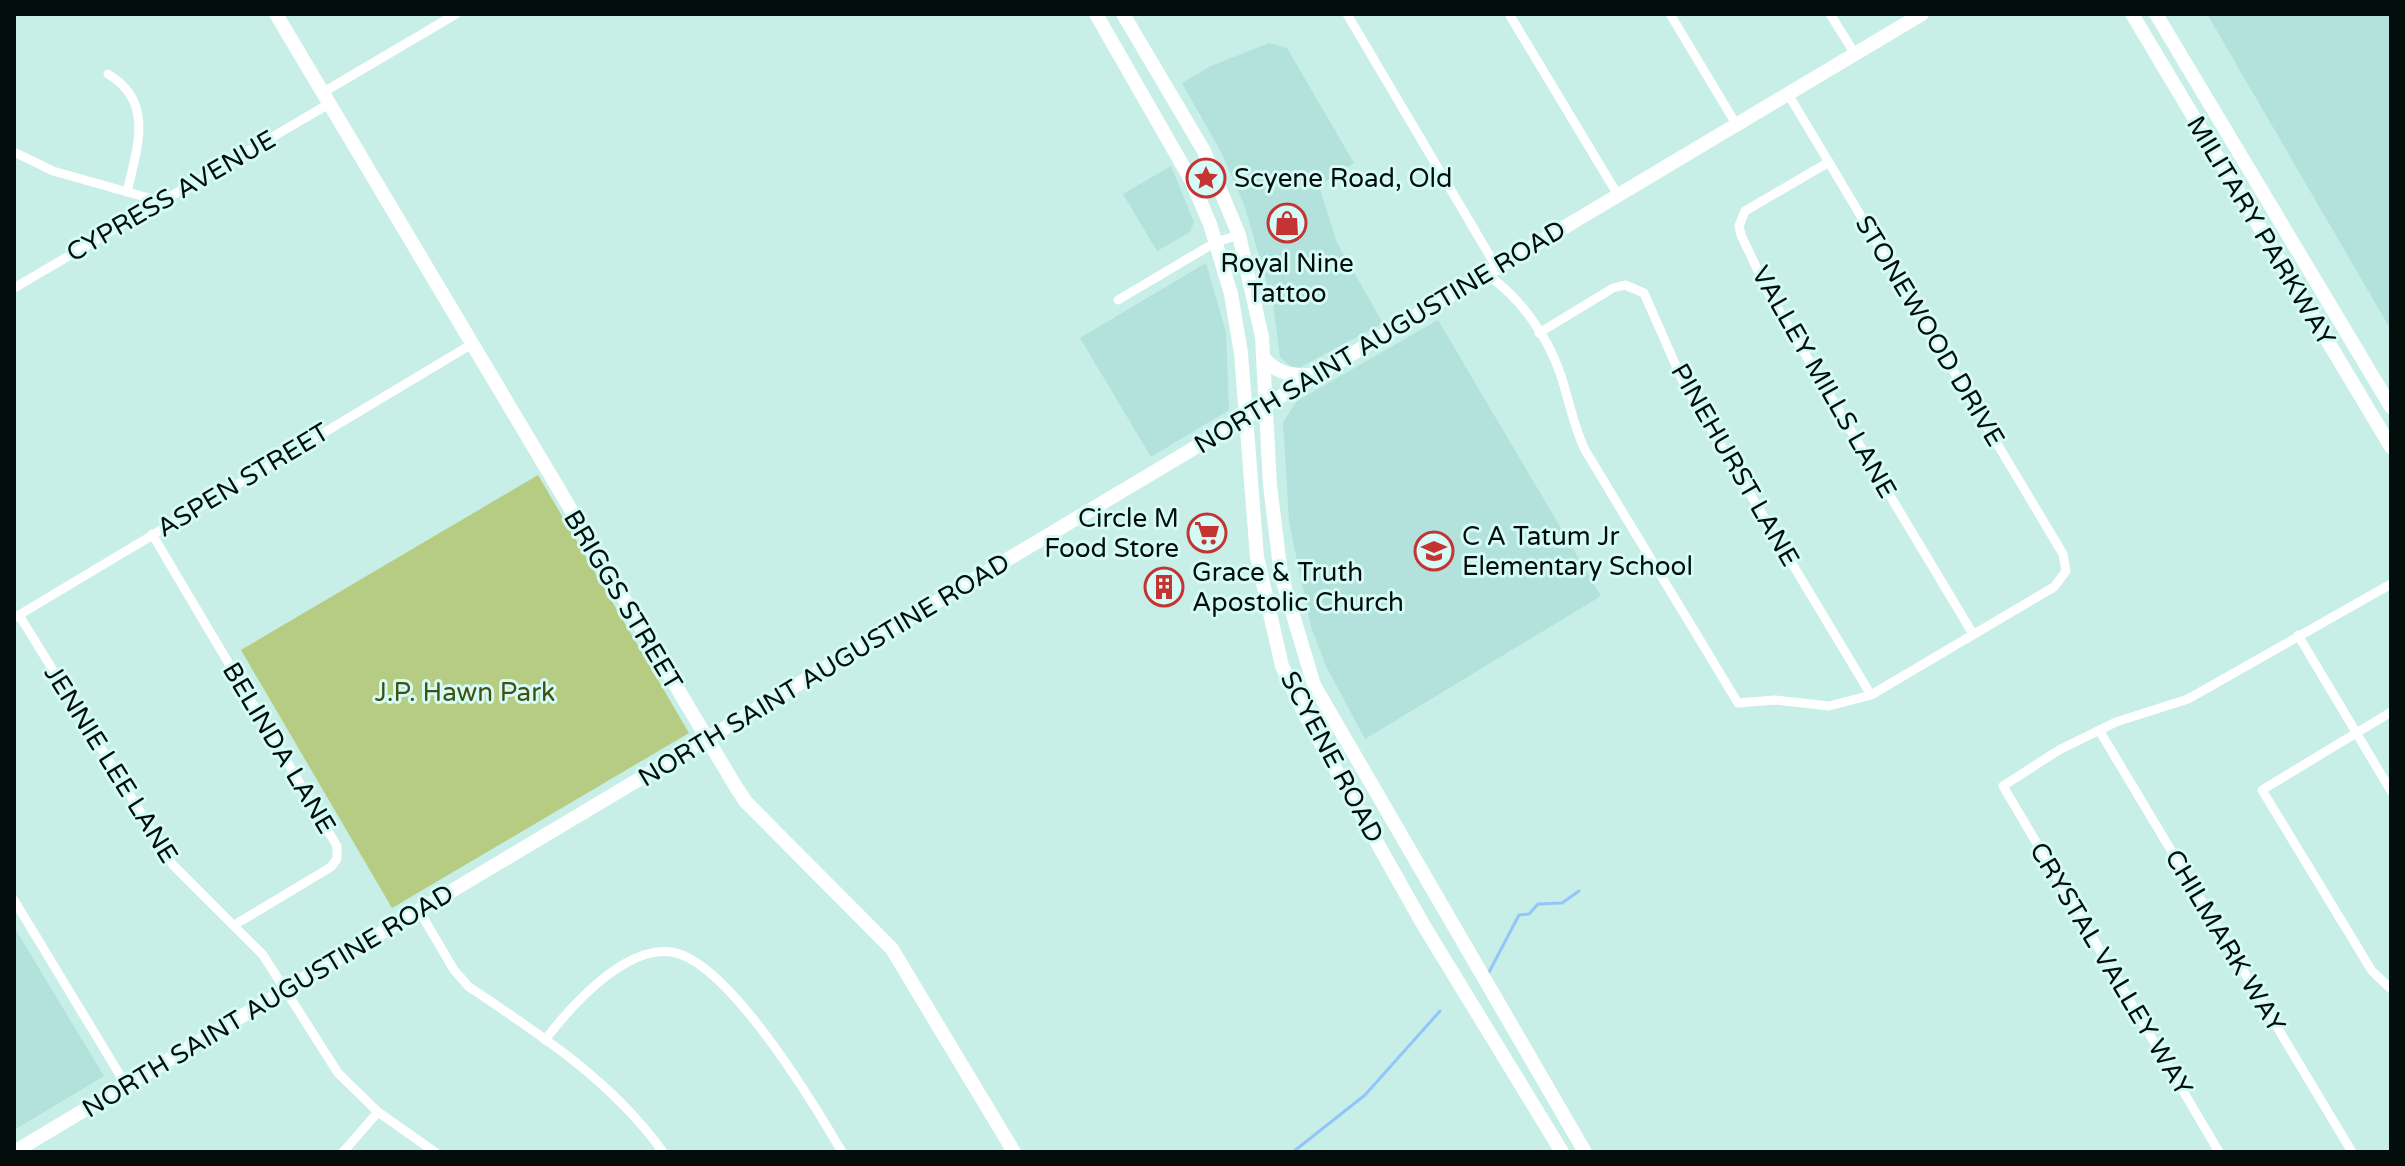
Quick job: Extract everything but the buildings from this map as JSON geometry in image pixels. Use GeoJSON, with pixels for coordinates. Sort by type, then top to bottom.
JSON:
{"type":"FeatureCollection","features":[{"type":"Feature","properties":{"kind":"main road","name":"BRIGGS STREET"},"geometry":{"type":"LineString","coordinates":[[276,14],[746,802],[892,949],[1014,1152]]}},
{"type":"Feature","properties":{"kind":"main road","name":"SCYENE ROAD"},"geometry":{"type":"LineString","coordinates":[[1096,14],[1191,180],[1216,242],[1239,331],[1251,513],[1259,570],[1275,644],[1293,691],[1424,926],[1562,1152]]}},
{"type":"Feature","properties":{"kind":"main road","name":"SCYENE ROAD"},"geometry":{"type":"LineString","coordinates":[[1123,14],[1204,151],[1239,235],[1256,303],[1264,358],[1277,551],[1291,616],[1314,685],[1585,1152]]}},
{"type":"Feature","properties":{"kind":"main road","name":"NORTH SAINT AUGUSTINE ROAD"},"geometry":{"type":"LineString","coordinates":[[14,1152],[1922,14]]}},
{"type":"Feature","properties":{"kind":"main road","name":"MILITARY PARKWAY"},"geometry":{"type":"LineString","coordinates":[[2132,14],[2391,447]]}},
{"type":"Feature","properties":{"kind":"main road","name":"MILITARY PARKWAY"},"geometry":{"type":"LineString","coordinates":[[2156,14],[2391,407]]}},
{"type":"Feature","properties":{"kind":"main road"},"geometry":{"type":"LineString","coordinates":[[2151,48],[2170,37]]}},
{"type":"Feature","properties":{"kind":"main road"},"geometry":{"type":"LineString","coordinates":[[2289,278],[2294,245]]}},
{"type":"Feature","properties":{"kind":"main road"},"geometry":{"type":"LineString","coordinates":[[1264,358],[1270,366],[1288,375],[1317,375]]}},
{"type":"Feature","properties":{"kind":"main road"},"geometry":{"type":"LineString","coordinates":[[2362,400],[2380,389]]}},
{"type":"Feature","properties":{"kind":"street","name":"CYPRESS AVENUE"},"geometry":{"type":"LineString","coordinates":[[14,288],[163,202],[456,14]]}},
{"type":"Feature","properties":{"kind":"street"},"geometry":{"type":"LineString","coordinates":[[1347,14],[1492,271],[1516,298],[1539,333],[1558,368],[1574,428],[1585,450],[1738,703],[1775,700],[1829,706],[1871,695],[1973,634]]}},
{"type":"Feature","properties":{"kind":"street"},"geometry":{"type":"LineString","coordinates":[[1509,14],[1618,195]]}},
{"type":"Feature","properties":{"kind":"street"},"geometry":{"type":"LineString","coordinates":[[1670,14],[1736,124]]}},
{"type":"Feature","properties":{"kind":"street"},"geometry":{"type":"LineString","coordinates":[[1830,14],[1855,54]]}},
{"type":"Feature","properties":{"kind":"street"},"geometry":{"type":"LineString","coordinates":[[108,74],[124,83],[137,109],[139,138],[127,192]]}},
{"type":"Feature","properties":{"kind":"street","name":"STONEWOOD DRIVE"},"geometry":{"type":"LineString","coordinates":[[1788,94],[2063,554],[2066,571],[2060,583],[1973,634]]}},
{"type":"Feature","properties":{"kind":"street"},"geometry":{"type":"LineString","coordinates":[[14,152],[53,171],[163,202]]}},
{"type":"Feature","properties":{"kind":"street","name":"VALLEY MILLS LANE"},"geometry":{"type":"LineString","coordinates":[[1829,162],[1745,211],[1739,226],[1741,235],[1769,294],[1973,634]]}},
{"type":"Feature","properties":{"kind":"street"},"geometry":{"type":"LineString","coordinates":[[1118,300],[1216,242],[1239,235]]}},
{"type":"Feature","properties":{"kind":"street","name":"PINEHURST LANE"},"geometry":{"type":"LineString","coordinates":[[1539,333],[1613,288],[1625,285],[1644,293],[1684,384],[1871,695]]}},
{"type":"Feature","properties":{"kind":"street","name":"ASPEN STREET"},"geometry":{"type":"LineString","coordinates":[[16,616],[472,344]]}},
{"type":"Feature","properties":{"kind":"street","name":"BELINDA LANE"},"geometry":{"type":"LineString","coordinates":[[152,534],[337,846],[337,859],[331,867],[236,924]]}},
{"type":"Feature","properties":{"kind":"street"},"geometry":{"type":"LineString","coordinates":[[2099,730],[2130,716],[2188,699],[2391,584]]}},
{"type":"Feature","properties":{"kind":"street","name":"JENNIE LEE LANE"},"geometry":{"type":"LineString","coordinates":[[16,616],[167,856],[263,955],[338,1073],[378,1112],[435,1152]]}},
{"type":"Feature","properties":{"kind":"street"},"geometry":{"type":"LineString","coordinates":[[2298,635],[2391,791]]}},
{"type":"Feature","properties":{"kind":"street"},"geometry":{"type":"LineString","coordinates":[[2391,712],[2262,790],[2372,971],[2391,989]]}},
{"type":"Feature","properties":{"kind":"street","name":"CRYSTAL VALLEY WAY"},"geometry":{"type":"LineString","coordinates":[[2099,730],[2059,750],[2003,786],[2219,1152]]}},
{"type":"Feature","properties":{"kind":"street","name":"CHILMARK WAY"},"geometry":{"type":"LineString","coordinates":[[2099,730],[2352,1152]]}},
{"type":"Feature","properties":{"kind":"street"},"geometry":{"type":"LineString","coordinates":[[14,900],[126,1085]]}},
{"type":"Feature","properties":{"kind":"street"},"geometry":{"type":"LineString","coordinates":[[420,912],[454,970],[469,987],[608,1087],[663,1152]]}},
{"type":"Feature","properties":{"kind":"street"},"geometry":{"type":"LineString","coordinates":[[545,1040],[569,1007],[611,974],[657,952],[680,954],[703,968],[768,1036],[842,1152]]}},
{"type":"Feature","properties":{"kind":"street"},"geometry":{"type":"LineString","coordinates":[[343,1152],[378,1112]]}},
{"type":"Feature","properties":{"kind":"shaded area"},"geometry":{"type":"Polygon","coordinates":[[[2207,14],[2391,14],[2391,330],[2207,14]]]}},
{"type":"Feature","properties":{"kind":"shaded area"},"geometry":{"type":"Polygon","coordinates":[[[1269,43],[1287,48],[1354,163],[1319,186],[1337,243],[1383,323],[1295,370],[1280,357],[1273,304],[1245,207],[1221,152],[1182,83],[1211,66],[1269,43]]]}},
{"type":"Feature","properties":{"kind":"shaded area"},"geometry":{"type":"Polygon","coordinates":[[[1171,166],[1194,222],[1190,232],[1157,251],[1123,194],[1171,166]]]}},
{"type":"Feature","properties":{"kind":"shaded area"},"geometry":{"type":"Polygon","coordinates":[[[1206,263],[1226,332],[1229,410],[1151,457],[1080,338],[1206,263]]]}},
{"type":"Feature","properties":{"kind":"shaded area","name":"C A Tatum Jr Elementary School"},"geometry":{"type":"Polygon","coordinates":[[[1438,320],[1601,596],[1365,739],[1326,666],[1311,627],[1289,522],[1283,422],[1297,401],[1438,320]]]}},
{"type":"Feature","properties":{"kind":"shaded area"},"geometry":{"type":"Polygon","coordinates":[[[14,927],[104,1076],[14,1130],[14,927]]]}},
{"type":"Feature","properties":{"kind":"green space","name":"J.P. Hawn Park"},"geometry":{"type":"Polygon","coordinates":[[[538,475],[689,733],[392,908],[241,650],[538,475]]]}},
{"type":"Feature","properties":{"kind":"waterway"},"geometry":{"type":"LineString","coordinates":[[1488,974],[1519,915],[1529,914],[1538,904],[1562,903],[1579,891]]}},
{"type":"Feature","properties":{"kind":"waterway"},"geometry":{"type":"LineString","coordinates":[[1293,1152],[1365,1095],[1440,1011]]}},
{"type":"Feature","properties":{"kind":"place","name":"Scyene Road, Old"},"geometry":{"type":"Point","coordinates":[1206,178]}},
{"type":"Feature","properties":{"kind":"place","name":"Royal Nine Tattoo"},"geometry":{"type":"Point","coordinates":[1287,223]}},
{"type":"Feature","properties":{"kind":"place","name":"Circle M Food Store"},"geometry":{"type":"Point","coordinates":[1207,533]}},
{"type":"Feature","properties":{"kind":"place","name":"C A Tatum Jr Elementary School"},"geometry":{"type":"Point","coordinates":[1434,551]}},
{"type":"Feature","properties":{"kind":"place","name":"Grace & Truth Apostolic Church"},"geometry":{"type":"Point","coordinates":[1164,587]}}]}
